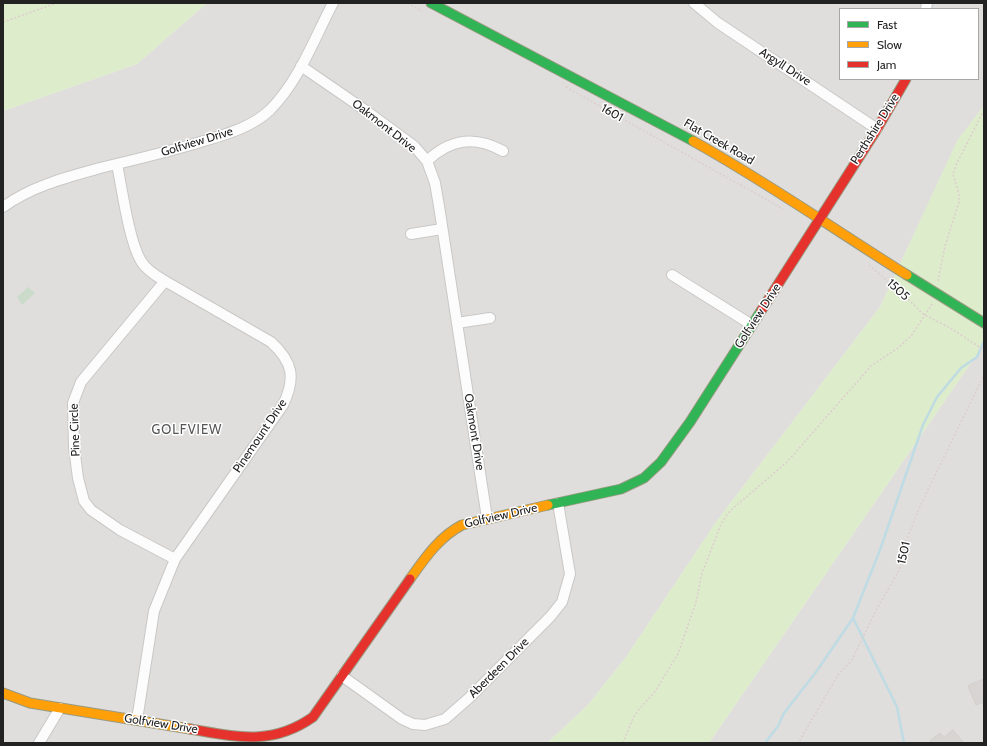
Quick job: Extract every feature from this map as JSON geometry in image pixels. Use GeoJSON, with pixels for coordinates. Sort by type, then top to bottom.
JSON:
{"type":"FeatureCollection","features":[{"type":"Feature","properties":{"kind":"street","name":"Golfview Drive"},"geometry":{"type":"LineString","coordinates":[[3,207],[35,188],[62,178],[190,145],[248,126],[269,110],[282,96],[301,66],[333,3]]}},
{"type":"Feature","properties":{"kind":"street","name":"Flat Creek Road"},"geometry":{"type":"LineString","coordinates":[[431,3],[674,130],[745,170],[783,194],[818,220],[984,323]]}},
{"type":"Feature","properties":{"kind":"street","name":"Argyll Drive"},"geometry":{"type":"LineString","coordinates":[[694,3],[718,23],[877,129]]}},
{"type":"Feature","properties":{"kind":"street","name":"Oakmont Drive"},"geometry":{"type":"LineString","coordinates":[[301,66],[398,133],[414,146],[426,161],[435,182],[487,518]]}},
{"type":"Feature","properties":{"kind":"street","name":"Perthshire Drive"},"geometry":{"type":"LineString","coordinates":[[844,178],[877,129],[905,80]]}},
{"type":"Feature","properties":{"kind":"street"},"geometry":{"type":"LineString","coordinates":[[426,161],[436,152],[452,144],[474,140],[493,145],[503,151]]}},
{"type":"Feature","properties":{"kind":"street","name":"Pinemount Drive"},"geometry":{"type":"LineString","coordinates":[[117,164],[136,248],[142,262],[164,281],[271,342],[280,350],[287,362],[292,377],[290,390],[283,405],[175,559],[161,589],[154,611],[137,720]]}},
{"type":"Feature","properties":{"kind":"street","name":"Golfview Drive"},"geometry":{"type":"LineString","coordinates":[[3,692],[30,703],[249,739],[265,740],[280,738],[301,728],[313,717],[374,628],[435,545],[450,531],[461,525],[487,518],[621,490],[644,478],[661,462],[690,422],[844,178]]}},
{"type":"Feature","properties":{"kind":"street"},"geometry":{"type":"LineString","coordinates":[[411,234],[442,229]]}},
{"type":"Feature","properties":{"kind":"street"},"geometry":{"type":"LineString","coordinates":[[672,275],[752,325]]}},
{"type":"Feature","properties":{"kind":"street","name":"Pine Circle"},"geometry":{"type":"LineString","coordinates":[[164,281],[81,382],[73,403],[74,446],[78,478],[84,501],[91,510],[120,530],[175,559]]}},
{"type":"Feature","properties":{"kind":"street"},"geometry":{"type":"LineString","coordinates":[[457,323],[490,318]]}},
{"type":"Feature","properties":{"kind":"street","name":"Aberdeen Drive"},"geometry":{"type":"LineString","coordinates":[[342,676],[402,719],[413,724],[425,725],[445,719],[469,698],[550,617],[562,602],[570,574],[558,503]]}},
{"type":"Feature","properties":{"kind":"street"},"geometry":{"type":"LineString","coordinates":[[39,743],[60,708]]}},
{"type":"Feature","properties":{"kind":"path"},"geometry":{"type":"LineString","coordinates":[[3,22],[57,3]]}},
{"type":"Feature","properties":{"kind":"path"},"geometry":{"type":"LineString","coordinates":[[408,3],[428,14]]}},
{"type":"Feature","properties":{"kind":"path","name":"1601"},"geometry":{"type":"LineString","coordinates":[[562,85],[766,201],[787,211]]}},
{"type":"Feature","properties":{"kind":"path"},"geometry":{"type":"LineString","coordinates":[[623,743],[633,718],[654,693],[678,654],[696,602],[702,573],[722,522],[726,516],[744,498],[787,462],[856,381],[871,366],[902,344],[926,316],[932,306],[946,246],[959,202],[959,194],[954,174],[956,165],[984,110]]}},
{"type":"Feature","properties":{"kind":"path","name":"1505"},"geometry":{"type":"LineString","coordinates":[[867,264],[926,316],[952,329],[984,350]]}},
{"type":"Feature","properties":{"kind":"path","name":"1501"},"geometry":{"type":"LineString","coordinates":[[796,743],[838,675],[852,660],[900,569],[903,548],[922,502],[984,375]]}},
{"type":"Feature","properties":{"kind":"shaded area"},"geometry":{"type":"Polygon","coordinates":[[[207,3],[984,3],[984,106],[958,140],[880,307],[716,522],[626,657],[588,705],[547,743],[3,743],[3,111],[137,64],[207,3]]]}},
{"type":"Feature","properties":{"kind":"shaded area"},"geometry":{"type":"Polygon","coordinates":[[[984,344],[984,743],[709,743],[984,344]]]}},
{"type":"Feature","properties":{"kind":"green space"},"geometry":{"type":"Polygon","coordinates":[[[3,3],[207,3],[137,64],[3,111],[3,3]]]}},
{"type":"Feature","properties":{"kind":"green space"},"geometry":{"type":"Polygon","coordinates":[[[984,106],[984,344],[709,743],[547,743],[588,705],[626,657],[716,522],[880,307],[958,139],[984,106]]]}},
{"type":"Feature","properties":{"kind":"green space"},"geometry":{"type":"Polygon","coordinates":[[[28,287],[35,293],[22,305],[17,297],[28,287]]]}},
{"type":"Feature","properties":{"kind":"building"},"geometry":{"type":"Polygon","coordinates":[[[984,679],[984,702],[976,705],[968,686],[984,679]]]}},
{"type":"Feature","properties":{"kind":"building"},"geometry":{"type":"Polygon","coordinates":[[[953,730],[964,743],[931,743],[930,741],[940,733],[944,737],[953,730]]]}},
{"type":"Feature","properties":{"kind":"waterway"},"geometry":{"type":"LineString","coordinates":[[765,743],[778,726],[784,713],[816,672],[853,618],[880,550],[923,425],[937,397],[961,368],[977,357],[984,341]]}},
{"type":"Feature","properties":{"kind":"waterway"},"geometry":{"type":"LineString","coordinates":[[853,618],[897,707],[904,743]]}},
{"type":"Feature","properties":{"kind":"traffic: fast"},"geometry":{"type":"LineString","coordinates":[[431,3],[693,141]]}},
{"type":"Feature","properties":{"kind":"traffic: fast"},"geometry":{"type":"LineString","coordinates":[[907,275],[984,323]]}},
{"type":"Feature","properties":{"kind":"traffic: fast"},"geometry":{"type":"LineString","coordinates":[[548,505],[621,489],[644,478],[661,462],[690,422],[761,311]]}},
{"type":"Feature","properties":{"kind":"traffic: slow"},"geometry":{"type":"LineString","coordinates":[[693,141],[774,190],[907,275]]}},
{"type":"Feature","properties":{"kind":"traffic: slow"},"geometry":{"type":"LineString","coordinates":[[410,579],[439,542],[462,525],[548,505]]}},
{"type":"Feature","properties":{"kind":"traffic: slow"},"geometry":{"type":"LineString","coordinates":[[3,693],[30,703],[190,729]]}},
{"type":"Feature","properties":{"kind":"traffic: jam"},"geometry":{"type":"LineString","coordinates":[[761,311],[877,129],[905,80]]}},
{"type":"Feature","properties":{"kind":"traffic: jam"},"geometry":{"type":"LineString","coordinates":[[190,729],[223,735],[254,737],[268,736],[298,726],[313,717],[410,579]]}},
{"type":"Feature","properties":{"kind":"district","name":"GOLFVIEW"},"geometry":{"type":"Point","coordinates":[187,430]}}]}
